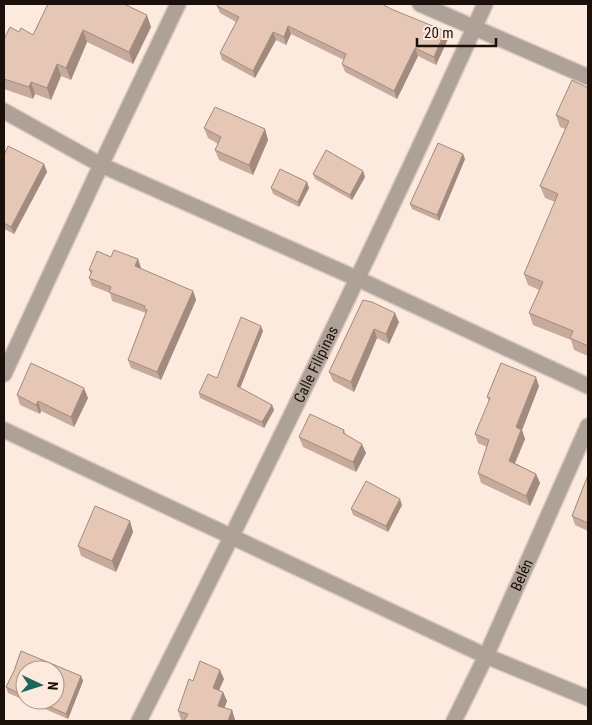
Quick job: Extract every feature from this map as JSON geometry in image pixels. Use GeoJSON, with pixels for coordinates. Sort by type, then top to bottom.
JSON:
{"type":"FeatureCollection","features":[{"type":"Feature","properties":{"kind":"street"},"geometry":{"type":"LineString","coordinates":[[4,374],[101,164],[178,4]]}},
{"type":"Feature","properties":{"kind":"street"},"geometry":{"type":"LineString","coordinates":[[420,4],[588,77]]}},
{"type":"Feature","properties":{"kind":"street","name":"Calle Filipinas"},"geometry":{"type":"LineString","coordinates":[[139,721],[358,279],[485,4]]}},
{"type":"Feature","properties":{"kind":"street"},"geometry":{"type":"LineString","coordinates":[[4,111],[101,164],[358,279],[588,386]]}},
{"type":"Feature","properties":{"kind":"street","name":"Belén"},"geometry":{"type":"LineString","coordinates":[[454,721],[486,656],[588,426]]}},
{"type":"Feature","properties":{"kind":"street"},"geometry":{"type":"LineString","coordinates":[[4,430],[486,656],[588,698]]}},
{"type":"Feature","properties":{"kind":"building"},"geometry":{"type":"Polygon","coordinates":[[[48,4],[124,4],[147,15],[129,52],[83,30],[66,68],[57,64],[47,88],[31,82],[29,87],[4,79],[4,39],[10,27],[19,32],[21,28],[33,35],[48,4]]]}},
{"type":"Feature","properties":{"kind":"building"},"geometry":{"type":"Polygon","coordinates":[[[218,4],[382,4],[445,31],[434,57],[415,48],[394,91],[342,64],[346,54],[288,26],[284,37],[273,32],[253,71],[220,53],[239,17],[217,6],[218,4]]]}},
{"type":"Feature","properties":{"kind":"building"},"geometry":{"type":"Polygon","coordinates":[[[572,80],[588,88],[588,346],[570,338],[573,331],[529,313],[543,282],[524,274],[558,194],[540,186],[569,121],[556,115],[572,80]]]}},
{"type":"Feature","properties":{"kind":"building"},"geometry":{"type":"Polygon","coordinates":[[[215,107],[265,129],[249,165],[215,150],[221,137],[204,128],[215,107]]]}},
{"type":"Feature","properties":{"kind":"building"},"geometry":{"type":"Polygon","coordinates":[[[438,143],[463,154],[437,215],[410,204],[438,143]]]}},
{"type":"Feature","properties":{"kind":"building"},"geometry":{"type":"Polygon","coordinates":[[[8,146],[44,164],[11,227],[4,223],[4,155],[8,146]]]}},
{"type":"Feature","properties":{"kind":"building"},"geometry":{"type":"Polygon","coordinates":[[[326,150],[363,171],[350,195],[313,174],[326,150]]]}},
{"type":"Feature","properties":{"kind":"building"},"geometry":{"type":"Polygon","coordinates":[[[280,169],[307,182],[298,202],[271,188],[280,169]]]}},
{"type":"Feature","properties":{"kind":"building"},"geometry":{"type":"Polygon","coordinates":[[[114,250],[138,259],[135,266],[193,291],[157,372],[128,360],[147,310],[144,308],[145,306],[109,292],[111,287],[89,278],[92,271],[89,270],[97,251],[111,257],[114,250]]]}},
{"type":"Feature","properties":{"kind":"building"},"geometry":{"type":"Polygon","coordinates":[[[363,300],[372,302],[395,313],[386,334],[374,329],[351,382],[329,372],[363,300]]]}},
{"type":"Feature","properties":{"kind":"building"},"geometry":{"type":"Polygon","coordinates":[[[241,317],[261,326],[237,386],[272,405],[262,422],[199,393],[208,374],[217,378],[241,317]]]}},
{"type":"Feature","properties":{"kind":"building"},"geometry":{"type":"Polygon","coordinates":[[[31,363],[84,388],[71,417],[38,401],[36,405],[17,395],[31,363]]]}},
{"type":"Feature","properties":{"kind":"building"},"geometry":{"type":"Polygon","coordinates":[[[501,363],[536,377],[516,427],[521,430],[509,461],[536,474],[526,496],[478,473],[489,440],[475,434],[490,398],[487,397],[501,363]]]}},
{"type":"Feature","properties":{"kind":"building"},"geometry":{"type":"Polygon","coordinates":[[[310,414],[344,430],[343,433],[362,444],[353,462],[299,437],[310,414]]]}},
{"type":"Feature","properties":{"kind":"building"},"geometry":{"type":"Polygon","coordinates":[[[588,475],[588,523],[572,516],[588,475]]]}},
{"type":"Feature","properties":{"kind":"building"},"geometry":{"type":"Polygon","coordinates":[[[366,481],[400,499],[386,526],[351,509],[366,481]]]}},
{"type":"Feature","properties":{"kind":"building"},"geometry":{"type":"Polygon","coordinates":[[[95,506],[130,521],[112,561],[78,546],[95,506]]]}},
{"type":"Feature","properties":{"kind":"building"},"geometry":{"type":"Polygon","coordinates":[[[21,651],[43,660],[18,660],[21,651]]]}},
{"type":"Feature","properties":{"kind":"building"},"geometry":{"type":"Polygon","coordinates":[[[200,661],[220,670],[213,688],[223,692],[218,706],[232,710],[228,721],[184,721],[188,714],[178,711],[189,679],[193,681],[200,661]]]}},
{"type":"Feature","properties":{"kind":"building"},"geometry":{"type":"Polygon","coordinates":[[[15,668],[15,691],[6,687],[15,668]]]}},
{"type":"Feature","properties":{"kind":"building"},"geometry":{"type":"Polygon","coordinates":[[[65,669],[81,676],[66,714],[57,710],[65,710],[65,669]]]}}]}
